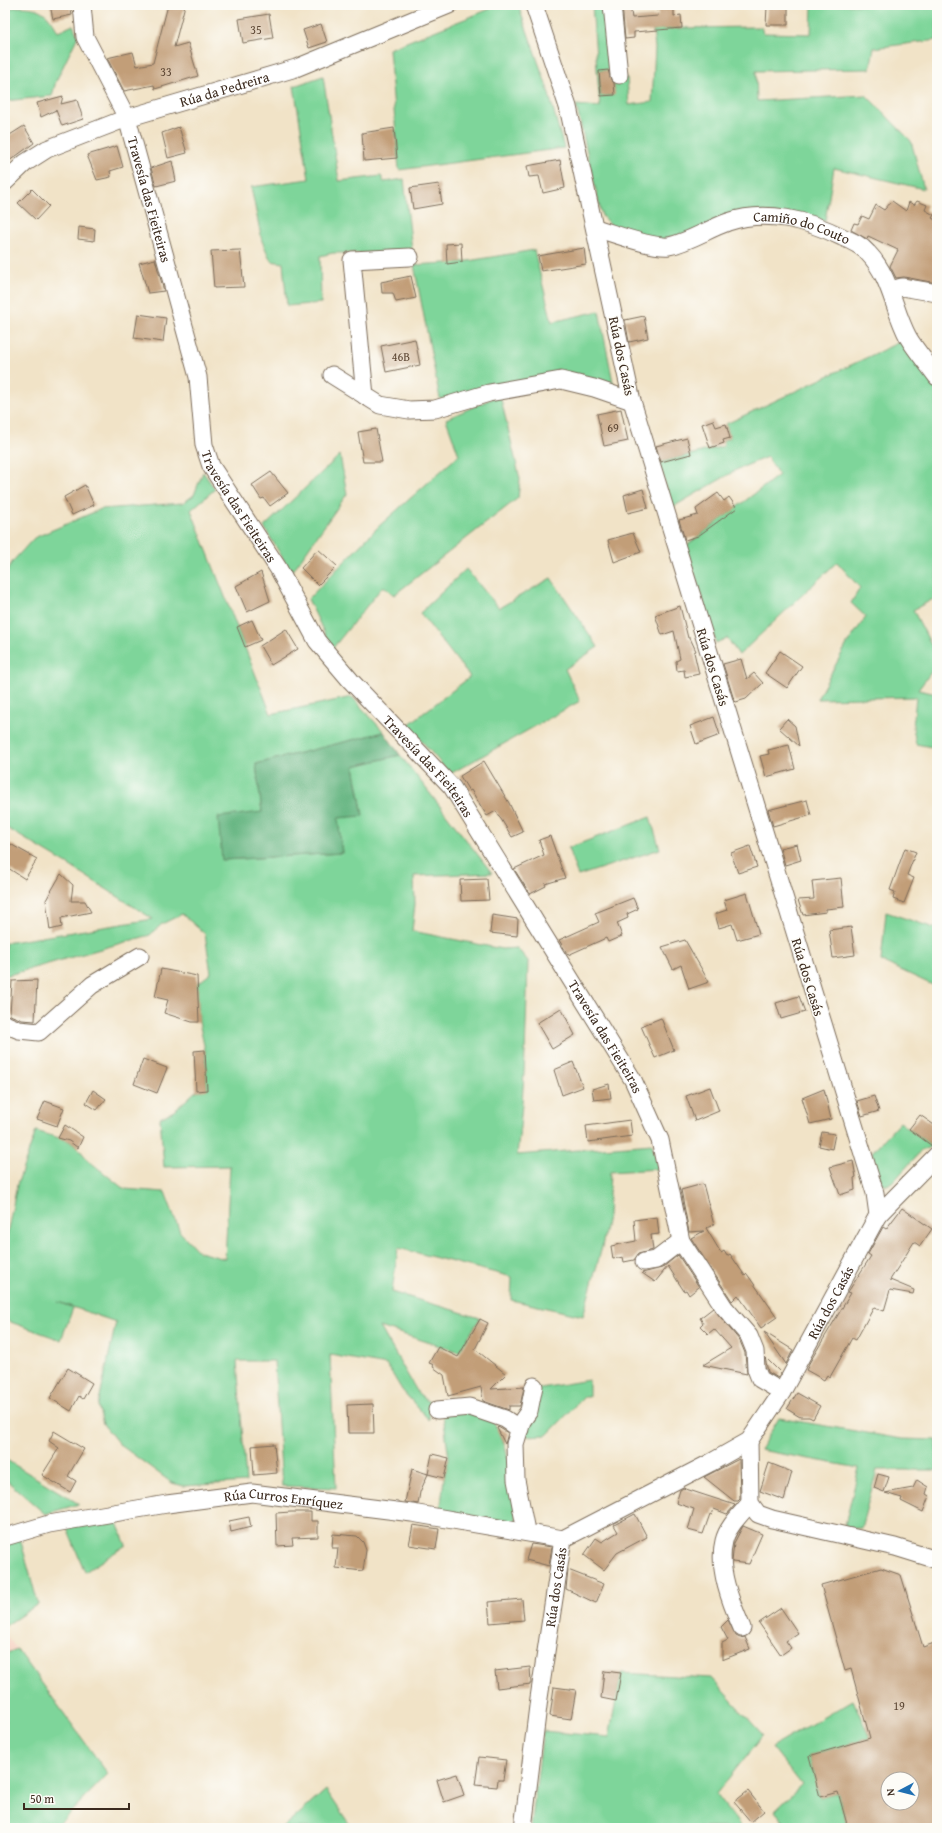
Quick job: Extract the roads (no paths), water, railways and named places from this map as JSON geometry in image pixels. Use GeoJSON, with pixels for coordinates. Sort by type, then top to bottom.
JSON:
{"type":"FeatureCollection","features":[{"type":"Feature","properties":{"kind":"street","name":"Travesía das Fieiteiras"},"geometry":{"type":"LineString","coordinates":[[82,5],[86,37],[127,118],[198,377],[204,445],[210,466],[278,568],[317,641],[351,681],[452,787],[634,1080],[660,1140],[681,1241],[724,1307],[749,1336],[755,1351],[756,1369],[760,1379],[782,1392]]}},
{"type":"Feature","properties":{"kind":"street","name":"Rúa da Pedreira"},"geometry":{"type":"LineString","coordinates":[[5,182],[25,163],[47,149],[127,118],[296,68],[449,5]]}},
{"type":"Feature","properties":{"kind":"street","name":"Rúa dos Casás"},"geometry":{"type":"LineString","coordinates":[[523,1828],[539,1698],[563,1539],[710,1463],[749,1441],[782,1392],[878,1214],[875,1193],[632,401],[568,107],[534,5]]}},
{"type":"Feature","properties":{"kind":"street"},"geometry":{"type":"LineString","coordinates":[[612,5],[619,75]]}},
{"type":"Feature","properties":{"kind":"street","name":"Camiño do Couto"},"geometry":{"type":"LineString","coordinates":[[595,228],[651,244],[664,246],[680,242],[716,226],[743,218],[794,219],[823,228],[859,245],[868,253],[892,290],[909,338],[937,376]]}},
{"type":"Feature","properties":{"kind":"street"},"geometry":{"type":"LineString","coordinates":[[365,396],[352,260],[410,257]]}},
{"type":"Feature","properties":{"kind":"street"},"geometry":{"type":"LineString","coordinates":[[892,290],[902,287],[937,293]]}},
{"type":"Feature","properties":{"kind":"street"},"geometry":{"type":"LineString","coordinates":[[332,375],[380,405],[408,410],[435,409],[488,393],[561,380],[594,388],[632,401]]}},
{"type":"Feature","properties":{"kind":"street"},"geometry":{"type":"LineString","coordinates":[[5,1024],[19,1030],[39,1032],[92,985],[140,956]]}},
{"type":"Feature","properties":{"kind":"street"},"geometry":{"type":"LineString","coordinates":[[878,1214],[937,1156]]}},
{"type":"Feature","properties":{"kind":"street"},"geometry":{"type":"LineString","coordinates":[[644,1262],[656,1260],[681,1241]]}},
{"type":"Feature","properties":{"kind":"street"},"geometry":{"type":"LineString","coordinates":[[526,1531],[516,1480],[515,1444],[522,1421],[529,1411],[534,1386]]}},
{"type":"Feature","properties":{"kind":"street"},"geometry":{"type":"LineString","coordinates":[[437,1410],[470,1407],[505,1420],[520,1429]]}},
{"type":"Feature","properties":{"kind":"street"},"geometry":{"type":"LineString","coordinates":[[749,1441],[750,1503],[758,1514],[772,1519],[894,1547],[937,1560]]}},
{"type":"Feature","properties":{"kind":"street","name":"Rúa Curros Enríquez"},"geometry":{"type":"LineString","coordinates":[[5,1537],[49,1524],[167,1504],[252,1493],[412,1513],[526,1531],[563,1539]]}},
{"type":"Feature","properties":{"kind":"street"},"geometry":{"type":"LineString","coordinates":[[742,1628],[727,1590],[722,1551],[724,1540],[728,1532],[750,1503]]}}]}
